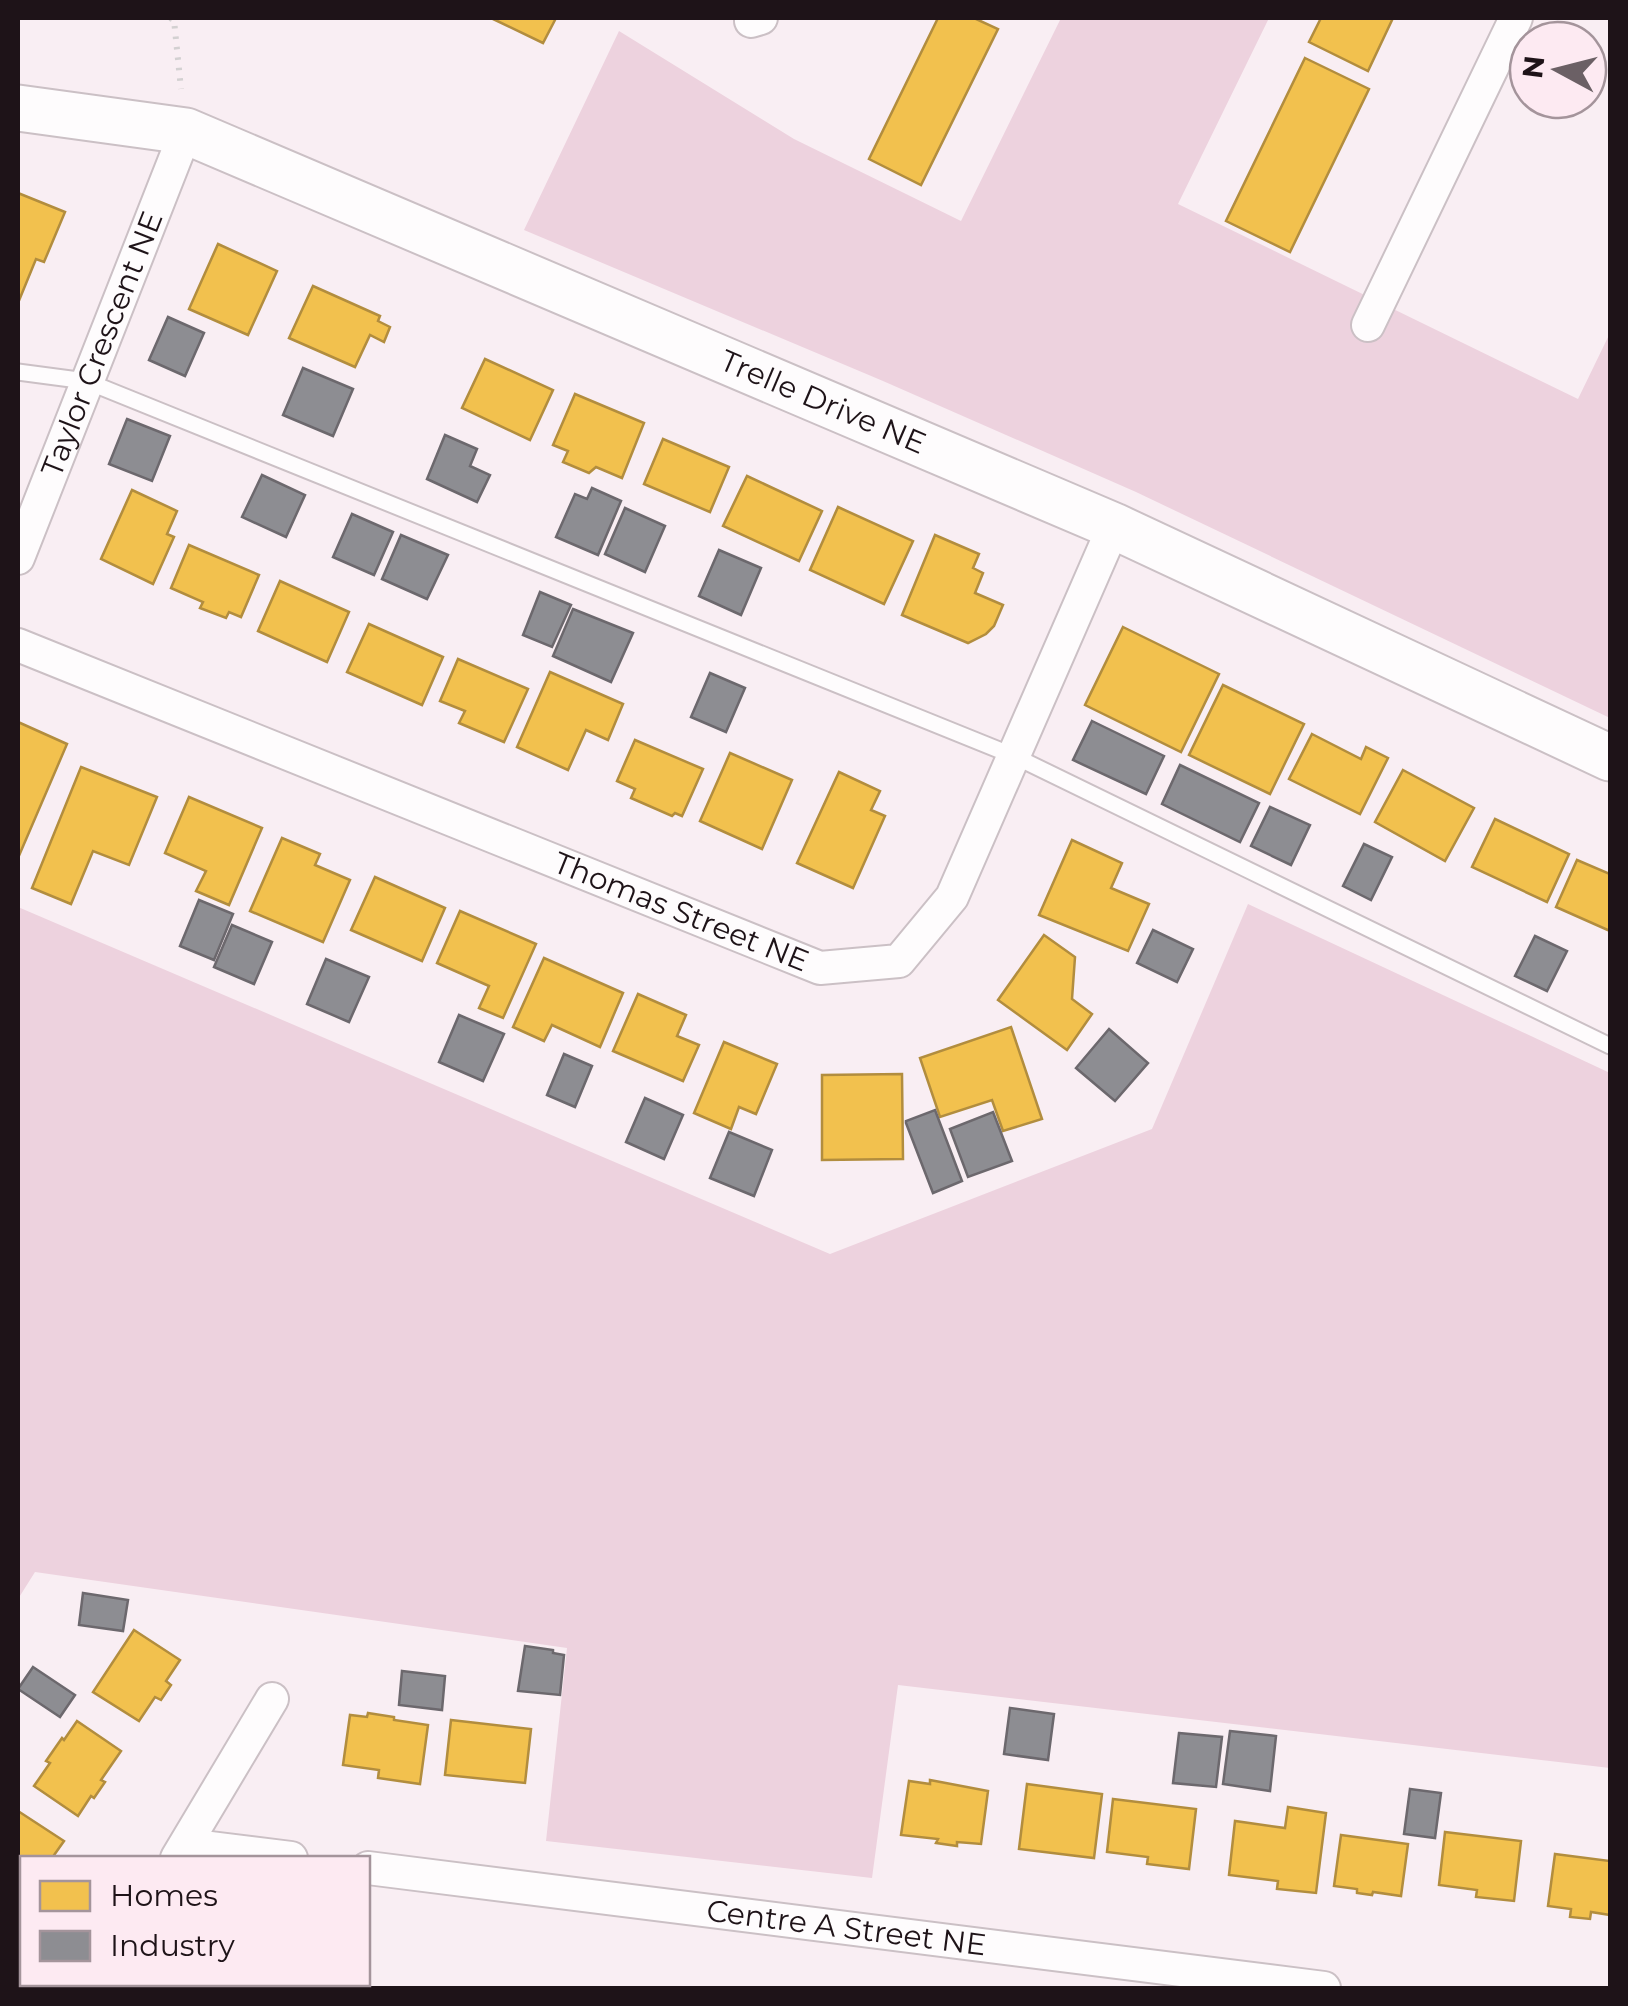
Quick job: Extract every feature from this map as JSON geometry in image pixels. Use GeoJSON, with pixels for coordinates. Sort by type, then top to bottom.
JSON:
{"type":"FeatureCollection","features":[{"type":"Feature","properties":{"kind":"street"},"geometry":{"type":"LineString","coordinates":[[1368,325],[1516,18]]}},
{"type":"Feature","properties":{"kind":"street","name":"Trelle Drive NE"},"geometry":{"type":"LineString","coordinates":[[18,108],[186,132],[1114,526],[1610,758]]}},
{"type":"Feature","properties":{"kind":"street","name":"Taylor Crescent NE"},"geometry":{"type":"LineString","coordinates":[[18,558],[186,132]]}},
{"type":"Feature","properties":{"kind":"street","name":"Thomas Street NE"},"geometry":{"type":"LineString","coordinates":[[18,645],[820,968],[899,961],[952,898],[1114,526]]}},
{"type":"Feature","properties":{"kind":"street"},"geometry":{"type":"LineString","coordinates":[[254,1856],[181,1852],[272,1700]]}},
{"type":"Feature","properties":{"kind":"street","name":"Centre A Street NE"},"geometry":{"type":"LineString","coordinates":[[370,1868],[1324,1988]]}},
{"type":"Feature","properties":{"kind":"lane"},"geometry":{"type":"LineString","coordinates":[[18,372],[86,381],[1014,756],[1610,1046]]}},
{"type":"Feature","properties":{"kind":"path"},"geometry":{"type":"LineString","coordinates":[[170,18],[174,20],[186,132]]}},
{"type":"Feature","properties":{"kind":"shaded area"},"geometry":{"type":"Polygon","coordinates":[[[1061,18],[1269,18],[1178,204],[1578,399],[1610,333],[1610,718],[1136,492],[524,230],[619,31],[794,139],[961,221],[1061,18]]]}},
{"type":"Feature","properties":{"kind":"shaded area"},"geometry":{"type":"Polygon","coordinates":[[[1248,904],[1610,1073],[1610,1768],[898,1685],[872,1878],[546,1841],[567,1648],[35,1572],[18,1599],[18,907],[830,1254],[1152,1129],[1248,904]]]}},
{"type":"Feature","properties":{"kind":"building: Homes"},"geometry":{"type":"Polygon","coordinates":[[[491,18],[556,18],[543,43],[491,18]]]}},
{"type":"Feature","properties":{"kind":"building: Homes"},"geometry":{"type":"Polygon","coordinates":[[[938,18],[974,18],[998,29],[921,185],[869,159],[938,18]]]}},
{"type":"Feature","properties":{"kind":"building: Homes"},"geometry":{"type":"Polygon","coordinates":[[[1321,18],[1393,18],[1368,71],[1309,42],[1321,18]]]}},
{"type":"Feature","properties":{"kind":"building: Homes"},"geometry":{"type":"Polygon","coordinates":[[[1305,58],[1369,89],[1290,252],[1226,221],[1305,58]]]}},
{"type":"Feature","properties":{"kind":"building: Homes"},"geometry":{"type":"Polygon","coordinates":[[[18,193],[65,212],[44,262],[36,259],[18,303],[18,193]]]}},
{"type":"Feature","properties":{"kind":"building: Homes"},"geometry":{"type":"Polygon","coordinates":[[[218,244],[277,271],[248,335],[189,309],[218,244]]]}},
{"type":"Feature","properties":{"kind":"building: Homes"},"geometry":{"type":"Polygon","coordinates":[[[313,286],[380,316],[378,321],[390,327],[384,342],[370,335],[355,367],[289,338],[313,286]]]}},
{"type":"Feature","properties":{"kind":"building: Homes"},"geometry":{"type":"Polygon","coordinates":[[[485,359],[553,390],[530,440],[462,408],[485,359]]]}},
{"type":"Feature","properties":{"kind":"building: Homes"},"geometry":{"type":"Polygon","coordinates":[[[575,394],[644,423],[622,478],[596,467],[589,473],[563,462],[568,451],[553,445],[575,394]]]}},
{"type":"Feature","properties":{"kind":"building: Homes"},"geometry":{"type":"Polygon","coordinates":[[[663,439],[729,467],[710,512],[644,484],[663,439]]]}},
{"type":"Feature","properties":{"kind":"building: Homes"},"geometry":{"type":"Polygon","coordinates":[[[747,476],[822,511],[799,561],[723,526],[747,476]]]}},
{"type":"Feature","properties":{"kind":"building: Homes"},"geometry":{"type":"Polygon","coordinates":[[[132,490],[177,511],[167,534],[174,537],[153,584],[101,559],[132,490]]]}},
{"type":"Feature","properties":{"kind":"building: Homes"},"geometry":{"type":"Polygon","coordinates":[[[838,507],[913,541],[884,604],[810,570],[838,507]]]}},
{"type":"Feature","properties":{"kind":"building: Homes"},"geometry":{"type":"Polygon","coordinates":[[[935,535],[979,554],[973,568],[983,573],[975,593],[1003,605],[994,626],[968,643],[902,615],[935,535]]]}},
{"type":"Feature","properties":{"kind":"building: Homes"},"geometry":{"type":"Polygon","coordinates":[[[189,545],[259,575],[241,617],[229,612],[226,618],[200,608],[203,602],[171,588],[189,545]]]}},
{"type":"Feature","properties":{"kind":"building: Homes"},"geometry":{"type":"Polygon","coordinates":[[[280,581],[349,612],[327,662],[258,631],[280,581]]]}},
{"type":"Feature","properties":{"kind":"building: Homes"},"geometry":{"type":"Polygon","coordinates":[[[369,624],[443,657],[422,705],[347,672],[369,624]]]}},
{"type":"Feature","properties":{"kind":"building: Homes"},"geometry":{"type":"Polygon","coordinates":[[[1123,627],[1219,674],[1181,752],[1085,705],[1123,627]]]}},
{"type":"Feature","properties":{"kind":"building: Homes"},"geometry":{"type":"Polygon","coordinates":[[[458,659],[528,689],[504,742],[459,723],[465,711],[440,701],[458,659]]]}},
{"type":"Feature","properties":{"kind":"building: Homes"},"geometry":{"type":"Polygon","coordinates":[[[550,672],[623,704],[608,740],[586,730],[568,770],[517,747],[550,672]]]}},
{"type":"Feature","properties":{"kind":"building: Homes"},"geometry":{"type":"Polygon","coordinates":[[[1223,685],[1304,724],[1270,794],[1189,755],[1223,685]]]}},
{"type":"Feature","properties":{"kind":"building: Homes"},"geometry":{"type":"Polygon","coordinates":[[[18,722],[67,744],[18,858],[18,722]]]}},
{"type":"Feature","properties":{"kind":"building: Homes"},"geometry":{"type":"Polygon","coordinates":[[[1312,734],[1361,759],[1366,747],[1388,758],[1360,814],[1289,779],[1312,734]]]}},
{"type":"Feature","properties":{"kind":"building: Homes"},"geometry":{"type":"Polygon","coordinates":[[[635,740],[703,769],[682,816],[672,816],[631,798],[635,789],[617,781],[635,740]]]}},
{"type":"Feature","properties":{"kind":"building: Homes"},"geometry":{"type":"Polygon","coordinates":[[[730,753],[792,780],[762,849],[700,821],[730,753]]]}},
{"type":"Feature","properties":{"kind":"building: Homes"},"geometry":{"type":"Polygon","coordinates":[[[81,767],[157,797],[129,865],[93,851],[71,904],[32,888],[81,767]]]}},
{"type":"Feature","properties":{"kind":"building: Homes"},"geometry":{"type":"Polygon","coordinates":[[[1403,770],[1474,808],[1445,861],[1375,822],[1403,770]]]}},
{"type":"Feature","properties":{"kind":"building: Homes"},"geometry":{"type":"Polygon","coordinates":[[[839,772],[880,791],[871,810],[885,816],[853,888],[797,863],[839,772]]]}},
{"type":"Feature","properties":{"kind":"building: Homes"},"geometry":{"type":"Polygon","coordinates":[[[189,797],[262,828],[229,905],[196,891],[206,871],[165,853],[189,797]]]}},
{"type":"Feature","properties":{"kind":"building: Homes"},"geometry":{"type":"Polygon","coordinates":[[[1495,819],[1569,854],[1547,902],[1472,867],[1495,819]]]}},
{"type":"Feature","properties":{"kind":"building: Homes"},"geometry":{"type":"Polygon","coordinates":[[[282,838],[320,854],[315,865],[350,880],[323,942],[250,911],[282,838]]]}},
{"type":"Feature","properties":{"kind":"building: Homes"},"geometry":{"type":"Polygon","coordinates":[[[1072,840],[1122,863],[1111,888],[1149,904],[1128,951],[1039,915],[1072,840]]]}},
{"type":"Feature","properties":{"kind":"building: Homes"},"geometry":{"type":"Polygon","coordinates":[[[1577,860],[1610,874],[1610,931],[1556,907],[1577,860]]]}},
{"type":"Feature","properties":{"kind":"building: Homes"},"geometry":{"type":"Polygon","coordinates":[[[375,877],[445,908],[422,961],[351,930],[375,877]]]}},
{"type":"Feature","properties":{"kind":"building: Homes"},"geometry":{"type":"Polygon","coordinates":[[[460,911],[536,944],[503,1018],[479,1008],[489,986],[437,963],[460,911]]]}},
{"type":"Feature","properties":{"kind":"building: Homes"},"geometry":{"type":"Polygon","coordinates":[[[1044,935],[1075,957],[1072,999],[1092,1014],[1067,1050],[998,1000],[1044,935]]]}},
{"type":"Feature","properties":{"kind":"building: Homes"},"geometry":{"type":"Polygon","coordinates":[[[544,958],[623,993],[600,1047],[552,1025],[544,1041],[513,1027],[544,958]]]}},
{"type":"Feature","properties":{"kind":"building: Homes"},"geometry":{"type":"Polygon","coordinates":[[[638,994],[686,1015],[677,1036],[699,1045],[683,1081],[613,1051],[638,994]]]}},
{"type":"Feature","properties":{"kind":"building: Homes"},"geometry":{"type":"Polygon","coordinates":[[[1011,1027],[1042,1119],[1003,1131],[992,1100],[940,1117],[920,1058],[1011,1027]]]}},
{"type":"Feature","properties":{"kind":"building: Homes"},"geometry":{"type":"Polygon","coordinates":[[[724,1042],[777,1064],[756,1114],[739,1107],[731,1129],[694,1113],[724,1042]]]}},
{"type":"Feature","properties":{"kind":"building: Homes"},"geometry":{"type":"Polygon","coordinates":[[[902,1074],[903,1159],[822,1160],[822,1075],[902,1074]]]}},
{"type":"Feature","properties":{"kind":"building: Homes"},"geometry":{"type":"Polygon","coordinates":[[[134,1630],[180,1660],[166,1681],[171,1685],[161,1700],[155,1697],[139,1721],[93,1692],[134,1630]]]}},
{"type":"Feature","properties":{"kind":"building: Homes"},"geometry":{"type":"Polygon","coordinates":[[[368,1713],[428,1725],[420,1784],[378,1778],[379,1770],[343,1765],[350,1715],[367,1717],[368,1713]]]}},
{"type":"Feature","properties":{"kind":"building: Homes"},"geometry":{"type":"Polygon","coordinates":[[[451,1720],[531,1729],[525,1783],[445,1775],[451,1720]]]}},
{"type":"Feature","properties":{"kind":"building: Homes"},"geometry":{"type":"Polygon","coordinates":[[[77,1721],[121,1751],[101,1780],[105,1782],[78,1816],[34,1786],[50,1763],[46,1761],[77,1721]]]}},
{"type":"Feature","properties":{"kind":"building: Homes"},"geometry":{"type":"Polygon","coordinates":[[[930,1780],[988,1791],[981,1844],[957,1842],[957,1846],[936,1843],[938,1839],[901,1835],[909,1781],[930,1784],[930,1780]]]}},
{"type":"Feature","properties":{"kind":"building: Homes"},"geometry":{"type":"Polygon","coordinates":[[[1027,1784],[1102,1794],[1094,1858],[1019,1849],[1027,1784]]]}},
{"type":"Feature","properties":{"kind":"building: Homes"},"geometry":{"type":"Polygon","coordinates":[[[1113,1799],[1196,1809],[1189,1869],[1147,1864],[1148,1857],[1107,1852],[1113,1799]]]}},
{"type":"Feature","properties":{"kind":"building: Homes"},"geometry":{"type":"Polygon","coordinates":[[[1288,1807],[1326,1813],[1316,1893],[1277,1889],[1278,1881],[1229,1875],[1235,1821],[1285,1828],[1288,1807]]]}},
{"type":"Feature","properties":{"kind":"building: Homes"},"geometry":{"type":"Polygon","coordinates":[[[18,1811],[64,1841],[53,1856],[20,1856],[19,1910],[18,1811]]]}},
{"type":"Feature","properties":{"kind":"building: Homes"},"geometry":{"type":"Polygon","coordinates":[[[1445,1832],[1521,1841],[1514,1901],[1476,1897],[1477,1890],[1439,1885],[1445,1832]]]}},
{"type":"Feature","properties":{"kind":"building: Homes"},"geometry":{"type":"Polygon","coordinates":[[[1341,1835],[1408,1844],[1401,1896],[1357,1893],[1357,1889],[1334,1886],[1341,1835]]]}},
{"type":"Feature","properties":{"kind":"building: Homes"},"geometry":{"type":"Polygon","coordinates":[[[1555,1854],[1610,1861],[1610,1915],[1591,1912],[1590,1919],[1570,1917],[1571,1909],[1548,1906],[1555,1854]]]}},
{"type":"Feature","properties":{"kind":"building: Industry"},"geometry":{"type":"Polygon","coordinates":[[[168,317],[204,333],[185,376],[149,360],[168,317]]]}},
{"type":"Feature","properties":{"kind":"building: Industry"},"geometry":{"type":"Polygon","coordinates":[[[303,368],[353,389],[333,436],[283,415],[303,368]]]}},
{"type":"Feature","properties":{"kind":"building: Industry"},"geometry":{"type":"Polygon","coordinates":[[[127,419],[170,436],[152,481],[109,464],[127,419]]]}},
{"type":"Feature","properties":{"kind":"building: Industry"},"geometry":{"type":"Polygon","coordinates":[[[445,435],[477,449],[470,466],[490,475],[477,502],[427,479],[445,435]]]}},
{"type":"Feature","properties":{"kind":"building: Industry"},"geometry":{"type":"Polygon","coordinates":[[[262,475],[305,495],[286,537],[242,517],[262,475]]]}},
{"type":"Feature","properties":{"kind":"building: Industry"},"geometry":{"type":"Polygon","coordinates":[[[592,488],[621,501],[598,555],[556,537],[575,494],[587,499],[592,488]]]}},
{"type":"Feature","properties":{"kind":"building: Industry"},"geometry":{"type":"Polygon","coordinates":[[[625,508],[665,526],[645,572],[605,554],[625,508]]]}},
{"type":"Feature","properties":{"kind":"building: Industry"},"geometry":{"type":"Polygon","coordinates":[[[352,514],[393,532],[374,575],[333,557],[352,514]]]}},
{"type":"Feature","properties":{"kind":"building: Industry"},"geometry":{"type":"Polygon","coordinates":[[[401,535],[448,555],[427,599],[382,579],[401,535]]]}},
{"type":"Feature","properties":{"kind":"building: Industry"},"geometry":{"type":"Polygon","coordinates":[[[719,550],[761,568],[741,615],[699,596],[719,550]]]}},
{"type":"Feature","properties":{"kind":"building: Industry"},"geometry":{"type":"Polygon","coordinates":[[[540,592],[571,605],[552,647],[523,635],[540,592]]]}},
{"type":"Feature","properties":{"kind":"building: Industry"},"geometry":{"type":"Polygon","coordinates":[[[573,609],[633,633],[611,682],[553,656],[573,609]]]}},
{"type":"Feature","properties":{"kind":"building: Industry"},"geometry":{"type":"Polygon","coordinates":[[[710,673],[745,688],[726,732],[691,717],[710,673]]]}},
{"type":"Feature","properties":{"kind":"building: Industry"},"geometry":{"type":"Polygon","coordinates":[[[1092,721],[1164,756],[1146,794],[1073,760],[1092,721]]]}},
{"type":"Feature","properties":{"kind":"building: Industry"},"geometry":{"type":"Polygon","coordinates":[[[1180,765],[1259,803],[1240,842],[1162,804],[1180,765]]]}},
{"type":"Feature","properties":{"kind":"building: Industry"},"geometry":{"type":"Polygon","coordinates":[[[1270,807],[1310,825],[1291,865],[1251,846],[1270,807]]]}},
{"type":"Feature","properties":{"kind":"building: Industry"},"geometry":{"type":"Polygon","coordinates":[[[1364,844],[1392,857],[1371,900],[1343,886],[1364,844]]]}},
{"type":"Feature","properties":{"kind":"building: Industry"},"geometry":{"type":"Polygon","coordinates":[[[199,900],[233,914],[214,960],[180,946],[199,900]]]}},
{"type":"Feature","properties":{"kind":"building: Industry"},"geometry":{"type":"Polygon","coordinates":[[[232,925],[272,942],[254,984],[214,967],[232,925]]]}},
{"type":"Feature","properties":{"kind":"building: Industry"},"geometry":{"type":"Polygon","coordinates":[[[1153,930],[1193,949],[1177,982],[1137,963],[1153,930]]]}},
{"type":"Feature","properties":{"kind":"building: Industry"},"geometry":{"type":"Polygon","coordinates":[[[1535,936],[1567,951],[1547,991],[1515,976],[1535,936]]]}},
{"type":"Feature","properties":{"kind":"building: Industry"},"geometry":{"type":"Polygon","coordinates":[[[326,959],[369,977],[349,1022],[307,1004],[326,959]]]}},
{"type":"Feature","properties":{"kind":"building: Industry"},"geometry":{"type":"Polygon","coordinates":[[[459,1015],[504,1034],[483,1081],[439,1062],[459,1015]]]}},
{"type":"Feature","properties":{"kind":"building: Industry"},"geometry":{"type":"Polygon","coordinates":[[[1109,1029],[1148,1063],[1115,1101],[1076,1068],[1109,1029]]]}},
{"type":"Feature","properties":{"kind":"building: Industry"},"geometry":{"type":"Polygon","coordinates":[[[564,1054],[592,1066],[575,1107],[547,1095],[564,1054]]]}},
{"type":"Feature","properties":{"kind":"building: Industry"},"geometry":{"type":"Polygon","coordinates":[[[645,1098],[683,1115],[664,1159],[626,1142],[645,1098]]]}},
{"type":"Feature","properties":{"kind":"building: Industry"},"geometry":{"type":"Polygon","coordinates":[[[935,1110],[962,1181],[933,1193],[906,1121],[935,1110]]]}},
{"type":"Feature","properties":{"kind":"building: Industry"},"geometry":{"type":"Polygon","coordinates":[[[993,1112],[1012,1161],[968,1177],[950,1129],[993,1112]]]}},
{"type":"Feature","properties":{"kind":"building: Industry"},"geometry":{"type":"Polygon","coordinates":[[[729,1132],[772,1150],[754,1196],[710,1178],[729,1132]]]}},
{"type":"Feature","properties":{"kind":"building: Industry"},"geometry":{"type":"Polygon","coordinates":[[[83,1593],[128,1600],[123,1631],[79,1625],[83,1593]]]}},
{"type":"Feature","properties":{"kind":"building: Industry"},"geometry":{"type":"Polygon","coordinates":[[[525,1646],[564,1655],[560,1695],[518,1691],[525,1646]]]}},
{"type":"Feature","properties":{"kind":"building: Industry"},"geometry":{"type":"Polygon","coordinates":[[[33,1667],[75,1695],[60,1717],[18,1689],[33,1667]]]}},
{"type":"Feature","properties":{"kind":"building: Industry"},"geometry":{"type":"Polygon","coordinates":[[[402,1671],[445,1676],[442,1710],[399,1705],[402,1671]]]}},
{"type":"Feature","properties":{"kind":"building: Industry"},"geometry":{"type":"Polygon","coordinates":[[[1010,1708],[1054,1714],[1048,1760],[1004,1754],[1010,1708]]]}},
{"type":"Feature","properties":{"kind":"building: Industry"},"geometry":{"type":"Polygon","coordinates":[[[1230,1731],[1276,1736],[1270,1791],[1223,1784],[1230,1731]]]}},
{"type":"Feature","properties":{"kind":"building: Industry"},"geometry":{"type":"Polygon","coordinates":[[[1179,1733],[1222,1737],[1216,1787],[1173,1783],[1179,1733]]]}},
{"type":"Feature","properties":{"kind":"building: Industry"},"geometry":{"type":"Polygon","coordinates":[[[1410,1789],[1441,1793],[1435,1838],[1404,1834],[1410,1789]]]}}]}
